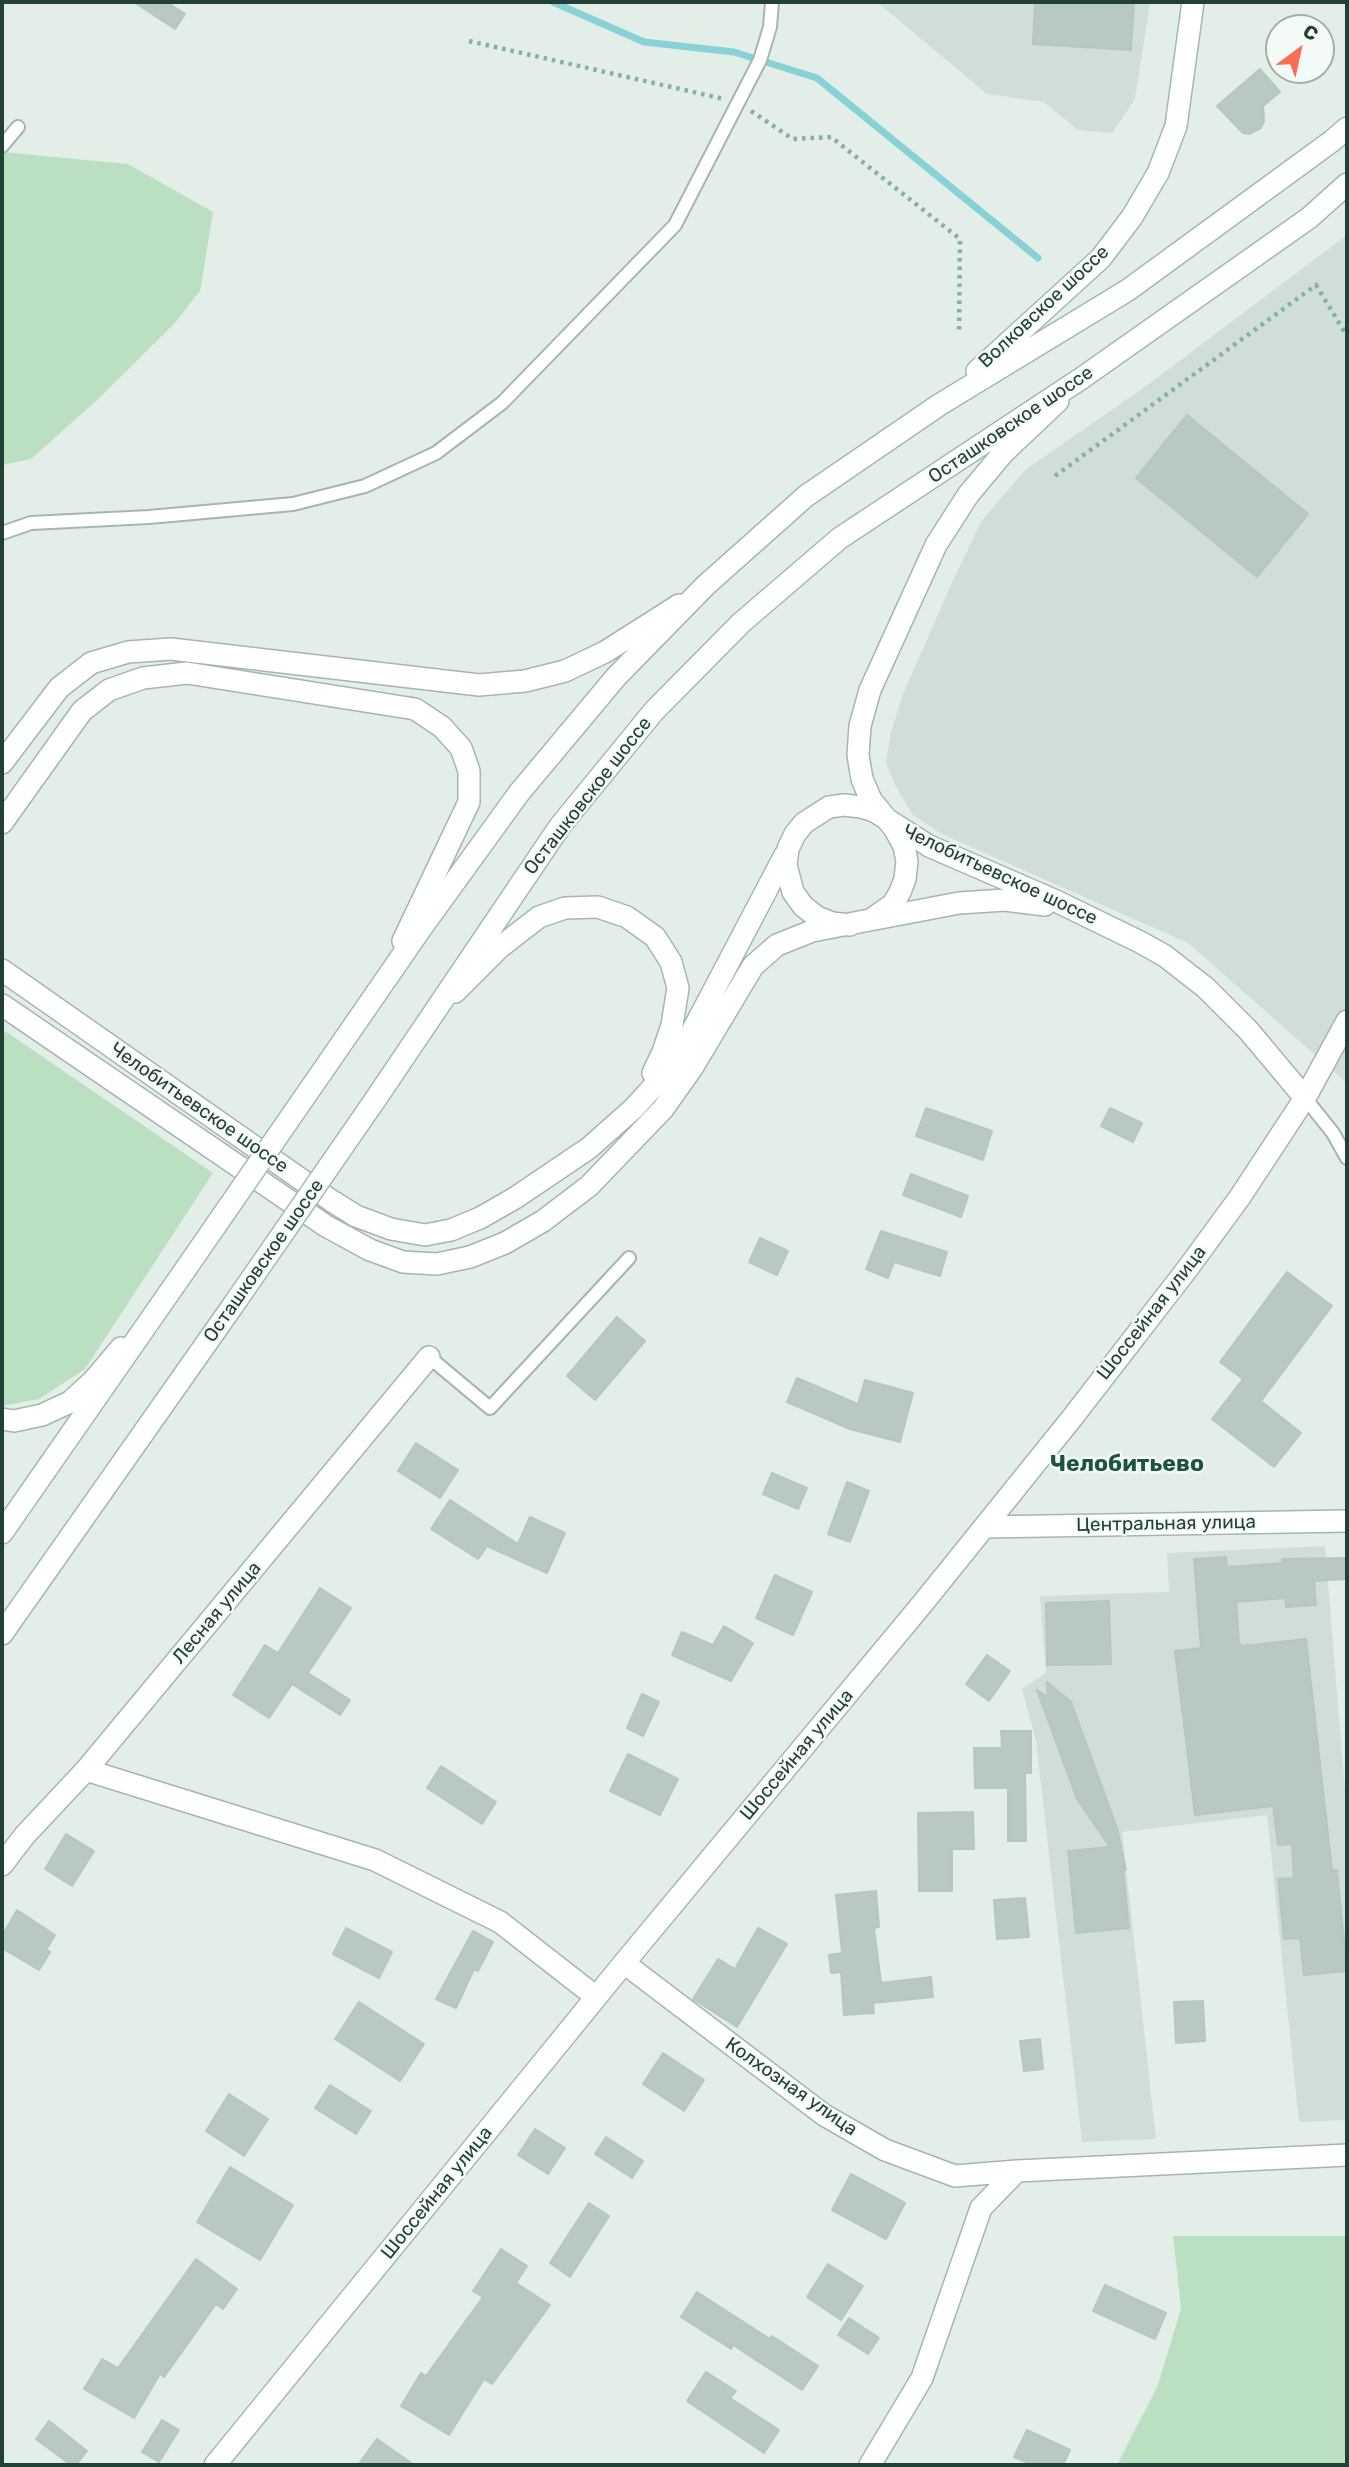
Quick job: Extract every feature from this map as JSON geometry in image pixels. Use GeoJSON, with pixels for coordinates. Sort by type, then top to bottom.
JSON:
{"type":"FeatureCollection","features":[{"type":"Feature","properties":{"kind":"street","name":"Волковское шоссе"},"geometry":{"type":"LineString","coordinates":[[939,405],[1101,258],[1132,217],[1158,173],[1176,126],[1193,2]]}},
{"type":"Feature","properties":{"kind":"street"},"geometry":{"type":"LineString","coordinates":[[2,1533],[374,996],[519,793],[616,677],[706,585],[806,496],[939,405],[1128,290],[1347,128]]}},
{"type":"Feature","properties":{"kind":"street","name":"Осташковское шоссе"},"geometry":{"type":"LineString","coordinates":[[2,1634],[375,1100],[560,826],[654,711],[741,623],[840,538],[1082,378],[1309,218],[1347,184]]}},
{"type":"Feature","properties":{"kind":"street"},"geometry":{"type":"LineString","coordinates":[[1309,218],[1347,190]]}},
{"type":"Feature","properties":{"kind":"street"},"geometry":{"type":"LineString","coordinates":[[885,818],[871,800],[862,779],[858,755],[860,726],[870,690],[936,545],[968,495],[1004,452],[1082,378]]}},
{"type":"Feature","properties":{"kind":"street"},"geometry":{"type":"LineString","coordinates":[[2,764],[59,688],[91,663],[128,652],[170,649],[479,685],[525,681],[565,671],[605,652],[659,619],[706,585]]}},
{"type":"Feature","properties":{"kind":"street"},"geometry":{"type":"LineString","coordinates":[[2,823],[82,711],[109,690],[143,678],[187,673],[415,709],[442,727],[461,748],[469,771],[469,802],[414,921],[374,996]]}},
{"type":"Feature","properties":{"kind":"street","name":"Челобитьевское шоссе"},"geometry":{"type":"LineString","coordinates":[[5,968],[331,1201],[356,1216],[391,1229],[425,1235],[451,1230],[515,1198],[589,1148],[634,1108],[685,1045],[726,971],[795,834],[804,823],[829,807],[844,805],[861,807],[885,818],[906,834],[929,846],[1117,930],[1165,957],[1206,988],[1248,1030],[1305,1098]]}},
{"type":"Feature","properties":{"kind":"street","name":"Челобитьевское шоссе"},"geometry":{"type":"LineString","coordinates":[[795,834],[788,849],[786,865],[793,892],[803,906],[817,917],[832,923],[858,923],[879,916],[893,904],[905,879],[907,861],[904,846],[885,818]]}},
{"type":"Feature","properties":{"kind":"street","name":"Челобитьевское шоссе"},"geometry":{"type":"LineString","coordinates":[[2,1005],[326,1226],[370,1250],[403,1262],[437,1264],[470,1257],[505,1242],[543,1221],[589,1186],[663,1109],[692,1068],[753,966],[777,945],[812,931],[959,903],[1005,900],[1053,907],[1117,930]]}},
{"type":"Feature","properties":{"kind":"street"},"geometry":{"type":"LineString","coordinates":[[418,1037],[466,980],[499,948],[539,917],[565,908],[598,907],[627,917],[655,937],[671,962],[678,988],[666,1043],[649,1081],[615,1123],[589,1148]]}},
{"type":"Feature","properties":{"kind":"street","name":"Шоссейная улица"},"geometry":{"type":"LineString","coordinates":[[215,2465],[596,1997],[985,1527],[1188,1268],[1240,1197],[1305,1098],[1347,1021]]}},
{"type":"Feature","properties":{"kind":"street"},"geometry":{"type":"LineString","coordinates":[[2,1419],[14,1421],[42,1415],[70,1402],[93,1381],[184,1270]]}},
{"type":"Feature","properties":{"kind":"street","name":"Лесная улица"},"geometry":{"type":"LineString","coordinates":[[2,1865],[25,1835],[86,1770],[429,1357]]}},
{"type":"Feature","properties":{"kind":"street","name":"Центральная улица"},"geometry":{"type":"LineString","coordinates":[[985,1527],[1347,1521]]}},
{"type":"Feature","properties":{"kind":"street"},"geometry":{"type":"LineString","coordinates":[[86,1770],[375,1860],[500,1922],[596,1997]]}},
{"type":"Feature","properties":{"kind":"street","name":"Колхозная улица"},"geometry":{"type":"LineString","coordinates":[[624,1963],[824,2115],[885,2150],[955,2176],[1347,2155]]}},
{"type":"Feature","properties":{"kind":"street"},"geometry":{"type":"LineString","coordinates":[[870,2465],[922,2378],[981,2208],[1017,2171]]}},
{"type":"Feature","properties":{"kind":"street"},"geometry":{"type":"LineString","coordinates":[[955,2176],[981,2208]]}},
{"type":"Feature","properties":{"kind":"lane"},"geometry":{"type":"LineString","coordinates":[[2,533],[31,523],[149,517],[293,503],[365,486],[436,453],[502,403],[675,225],[760,60],[770,27],[772,2]]}},
{"type":"Feature","properties":{"kind":"lane"},"geometry":{"type":"LineString","coordinates":[[2,146],[18,127]]}},
{"type":"Feature","properties":{"kind":"lane"},"geometry":{"type":"LineString","coordinates":[[1305,1098],[1333,1133],[1347,1158]]}},
{"type":"Feature","properties":{"kind":"lane"},"geometry":{"type":"LineString","coordinates":[[429,1357],[490,1408],[629,1258]]}},
{"type":"Feature","properties":{"kind":"path"},"geometry":{"type":"LineString","coordinates":[[469,41],[738,102],[793,139],[831,137],[960,239],[959,334]]}},
{"type":"Feature","properties":{"kind":"path"},"geometry":{"type":"LineString","coordinates":[[1055,476],[1316,285],[1347,336]]}},
{"type":"Feature","properties":{"kind":"shaded area"},"geometry":{"type":"Polygon","coordinates":[[[877,2],[1150,2],[1135,99],[1112,133],[1078,130],[1044,102],[987,94],[877,2]]]}},
{"type":"Feature","properties":{"kind":"shaded area"},"geometry":{"type":"Polygon","coordinates":[[[1347,235],[1347,1083],[1188,943],[942,834],[913,815],[897,789],[886,763],[891,732],[903,694],[954,578],[982,520],[1025,470],[1142,389],[1347,235]]]}},
{"type":"Feature","properties":{"kind":"shaded area"},"geometry":{"type":"Polygon","coordinates":[[[1325,1546],[1347,1814],[1347,2120],[1299,2122],[1267,1815],[1122,1832],[1156,2139],[1082,2142],[1036,1741],[1022,1689],[1046,1673],[1040,1596],[1169,1592],[1167,1553],[1325,1546]]]}},
{"type":"Feature","properties":{"kind":"green space"},"geometry":{"type":"Polygon","coordinates":[[[2,152],[128,164],[213,212],[200,291],[174,324],[96,401],[31,459],[2,465],[2,152]]]}},
{"type":"Feature","properties":{"kind":"green space"},"geometry":{"type":"Polygon","coordinates":[[[2,1029],[213,1173],[85,1369],[39,1399],[2,1406],[2,1029]]]}},
{"type":"Feature","properties":{"kind":"green space"},"geometry":{"type":"Polygon","coordinates":[[[1173,2236],[1347,2236],[1347,2465],[1117,2465],[1158,2385],[1181,2308],[1173,2236]]]}},
{"type":"Feature","properties":{"kind":"building"},"geometry":{"type":"Polygon","coordinates":[[[134,2],[167,2],[185,14],[175,29],[134,2]]]}},
{"type":"Feature","properties":{"kind":"building"},"geometry":{"type":"Polygon","coordinates":[[[1035,2],[1134,2],[1131,50],[1033,44],[1035,2]]]}},
{"type":"Feature","properties":{"kind":"building"},"geometry":{"type":"Polygon","coordinates":[[[1260,69],[1265,75],[1265,84],[1273,84],[1280,92],[1263,106],[1264,121],[1261,128],[1249,134],[1243,133],[1217,106],[1260,69]]]}},
{"type":"Feature","properties":{"kind":"building"},"geometry":{"type":"Polygon","coordinates":[[[1187,415],[1308,514],[1257,577],[1136,478],[1187,415]]]}},
{"type":"Feature","properties":{"kind":"building"},"geometry":{"type":"Polygon","coordinates":[[[926,1108],[992,1131],[983,1160],[916,1136],[926,1108]]]}},
{"type":"Feature","properties":{"kind":"building"},"geometry":{"type":"Polygon","coordinates":[[[1110,1108],[1142,1123],[1133,1142],[1101,1126],[1110,1108]]]}},
{"type":"Feature","properties":{"kind":"building"},"geometry":{"type":"Polygon","coordinates":[[[911,1174],[968,1196],[961,1217],[903,1195],[911,1174]]]}},
{"type":"Feature","properties":{"kind":"building"},"geometry":{"type":"Polygon","coordinates":[[[881,1231],[947,1252],[940,1276],[894,1262],[888,1278],[866,1269],[881,1231]]]}},
{"type":"Feature","properties":{"kind":"building"},"geometry":{"type":"Polygon","coordinates":[[[760,1238],[788,1251],[777,1275],[749,1262],[760,1238]]]}},
{"type":"Feature","properties":{"kind":"building"},"geometry":{"type":"Polygon","coordinates":[[[1287,1272],[1332,1306],[1261,1401],[1301,1433],[1274,1467],[1212,1419],[1243,1379],[1220,1362],[1287,1272]]]}},
{"type":"Feature","properties":{"kind":"building"},"geometry":{"type":"Polygon","coordinates":[[[617,1317],[645,1341],[595,1400],[567,1376],[617,1317]]]}},
{"type":"Feature","properties":{"kind":"building"},"geometry":{"type":"Polygon","coordinates":[[[797,1378],[858,1404],[865,1380],[913,1393],[900,1442],[850,1429],[787,1402],[797,1378]]]}},
{"type":"Feature","properties":{"kind":"building"},"geometry":{"type":"Polygon","coordinates":[[[416,1443],[458,1470],[440,1498],[398,1471],[416,1443]]]}},
{"type":"Feature","properties":{"kind":"building"},"geometry":{"type":"Polygon","coordinates":[[[772,1473],[807,1488],[798,1509],[763,1494],[772,1473]]]}},
{"type":"Feature","properties":{"kind":"building"},"geometry":{"type":"Polygon","coordinates":[[[847,1482],[869,1491],[850,1542],[828,1534],[847,1482]]]}},
{"type":"Feature","properties":{"kind":"building"},"geometry":{"type":"Polygon","coordinates":[[[450,1500],[518,1544],[530,1517],[565,1533],[547,1573],[487,1546],[478,1559],[431,1529],[450,1500]]]}},
{"type":"Feature","properties":{"kind":"building"},"geometry":{"type":"Polygon","coordinates":[[[1226,1557],[1227,1567],[1283,1563],[1282,1559],[1347,1558],[1347,1579],[1314,1581],[1316,1605],[1286,1607],[1285,1598],[1236,1602],[1239,1643],[1242,1646],[1306,1639],[1332,1870],[1337,1870],[1347,1971],[1304,1975],[1300,1938],[1284,1939],[1278,1879],[1294,1878],[1292,1844],[1278,1845],[1273,1806],[1195,1815],[1175,1651],[1201,1648],[1194,1559],[1226,1557]]]}},
{"type":"Feature","properties":{"kind":"building"},"geometry":{"type":"Polygon","coordinates":[[[775,1575],[812,1592],[793,1635],[756,1618],[775,1575]]]}},
{"type":"Feature","properties":{"kind":"building"},"geometry":{"type":"Polygon","coordinates":[[[320,1588],[351,1608],[308,1673],[350,1700],[340,1715],[292,1684],[269,1718],[233,1695],[265,1645],[278,1653],[320,1588]]]}},
{"type":"Feature","properties":{"kind":"building"},"geometry":{"type":"Polygon","coordinates":[[[1109,1601],[1111,1664],[1047,1665],[1046,1603],[1109,1601]]]}},
{"type":"Feature","properties":{"kind":"building"},"geometry":{"type":"Polygon","coordinates":[[[724,1626],[753,1643],[731,1681],[672,1655],[682,1632],[713,1645],[724,1626]]]}},
{"type":"Feature","properties":{"kind":"building"},"geometry":{"type":"Polygon","coordinates":[[[987,1655],[1010,1671],[989,1701],[966,1684],[987,1655]]]}},
{"type":"Feature","properties":{"kind":"building"},"geometry":{"type":"Polygon","coordinates":[[[1047,1682],[1071,1702],[1117,1828],[1126,1870],[1123,1866],[1129,1928],[1076,1933],[1068,1851],[1110,1847],[1077,1799],[1037,1690],[1048,1697],[1047,1682]]]}},
{"type":"Feature","properties":{"kind":"building"},"geometry":{"type":"Polygon","coordinates":[[[642,1694],[659,1702],[643,1736],[627,1728],[642,1694]]]}},
{"type":"Feature","properties":{"kind":"building"},"geometry":{"type":"Polygon","coordinates":[[[1001,1731],[1031,1731],[1031,1773],[1025,1773],[1026,1841],[1008,1841],[1008,1788],[975,1788],[974,1748],[1002,1748],[1001,1731]]]}},
{"type":"Feature","properties":{"kind":"building"},"geometry":{"type":"Polygon","coordinates":[[[628,1754],[678,1779],[660,1815],[610,1791],[628,1754]]]}},
{"type":"Feature","properties":{"kind":"building"},"geometry":{"type":"Polygon","coordinates":[[[441,1766],[496,1802],[482,1824],[427,1788],[441,1766]]]}},
{"type":"Feature","properties":{"kind":"building"},"geometry":{"type":"Polygon","coordinates":[[[973,1812],[974,1849],[952,1849],[952,1891],[919,1891],[918,1813],[973,1812]]]}},
{"type":"Feature","properties":{"kind":"building"},"geometry":{"type":"Polygon","coordinates":[[[66,1834],[94,1851],[72,1886],[45,1869],[66,1834]]]}},
{"type":"Feature","properties":{"kind":"building"},"geometry":{"type":"Polygon","coordinates":[[[876,1891],[879,1927],[874,1928],[881,1983],[931,1977],[933,1997],[873,2003],[874,2013],[844,2015],[841,1972],[831,1973],[829,1955],[842,1953],[836,1895],[876,1891]]]}},
{"type":"Feature","properties":{"kind":"building"},"geometry":{"type":"Polygon","coordinates":[[[1025,1898],[1029,1937],[997,1939],[994,1900],[1025,1898]]]}},
{"type":"Feature","properties":{"kind":"building"},"geometry":{"type":"Polygon","coordinates":[[[17,1910],[55,1935],[46,1950],[50,1952],[39,1970],[2,1948],[2,1936],[17,1910]]]}},
{"type":"Feature","properties":{"kind":"building"},"geometry":{"type":"Polygon","coordinates":[[[346,1928],[392,1952],[379,1978],[333,1954],[346,1928]]]}},
{"type":"Feature","properties":{"kind":"building"},"geometry":{"type":"Polygon","coordinates":[[[758,1928],[787,1944],[737,2027],[693,1999],[718,1959],[735,1969],[758,1928]]]}},
{"type":"Feature","properties":{"kind":"building"},"geometry":{"type":"Polygon","coordinates":[[[473,1931],[493,1942],[478,1971],[474,1969],[456,2008],[436,1999],[473,1931]]]}},
{"type":"Feature","properties":{"kind":"building"},"geometry":{"type":"Polygon","coordinates":[[[1203,2001],[1205,2041],[1176,2043],[1174,2002],[1203,2001]]]}},
{"type":"Feature","properties":{"kind":"building"},"geometry":{"type":"Polygon","coordinates":[[[359,2002],[424,2044],[400,2081],[335,2039],[359,2002]]]}},
{"type":"Feature","properties":{"kind":"building"},"geometry":{"type":"Polygon","coordinates":[[[1040,2039],[1043,2069],[1024,2071],[1020,2041],[1040,2039]]]}},
{"type":"Feature","properties":{"kind":"building"},"geometry":{"type":"Polygon","coordinates":[[[663,2053],[704,2080],[684,2111],[643,2084],[663,2053]]]}},
{"type":"Feature","properties":{"kind":"building"},"geometry":{"type":"Polygon","coordinates":[[[330,2085],[371,2111],[356,2134],[315,2108],[330,2085]]]}},
{"type":"Feature","properties":{"kind":"building"},"geometry":{"type":"Polygon","coordinates":[[[229,2094],[268,2119],[244,2156],[206,2131],[229,2094]]]}},
{"type":"Feature","properties":{"kind":"building"},"geometry":{"type":"Polygon","coordinates":[[[535,2129],[565,2148],[548,2174],[518,2155],[535,2129]]]}},
{"type":"Feature","properties":{"kind":"building"},"geometry":{"type":"Polygon","coordinates":[[[606,2137],[643,2161],[632,2178],[595,2154],[606,2137]]]}},
{"type":"Feature","properties":{"kind":"building"},"geometry":{"type":"Polygon","coordinates":[[[230,2167],[293,2205],[260,2260],[197,2222],[230,2167]]]}},
{"type":"Feature","properties":{"kind":"building"},"geometry":{"type":"Polygon","coordinates":[[[851,2174],[905,2203],[886,2239],[832,2210],[851,2174]]]}},
{"type":"Feature","properties":{"kind":"building"},"geometry":{"type":"Polygon","coordinates":[[[589,2203],[609,2216],[570,2277],[550,2263],[589,2203]]]}},
{"type":"Feature","properties":{"kind":"building"},"geometry":{"type":"Polygon","coordinates":[[[501,2249],[527,2266],[516,2283],[550,2305],[492,2384],[484,2379],[449,2435],[401,2406],[421,2373],[426,2376],[483,2297],[473,2291],[501,2249]]]}},
{"type":"Feature","properties":{"kind":"building"},"geometry":{"type":"Polygon","coordinates":[[[196,2259],[237,2289],[223,2309],[216,2304],[164,2377],[160,2374],[134,2418],[84,2389],[102,2359],[118,2368],[196,2259]]]}},
{"type":"Feature","properties":{"kind":"building"},"geometry":{"type":"Polygon","coordinates":[[[828,2264],[863,2286],[841,2320],[807,2297],[828,2264]]]}},
{"type":"Feature","properties":{"kind":"building"},"geometry":{"type":"Polygon","coordinates":[[[1105,2285],[1166,2313],[1155,2339],[1093,2311],[1105,2285]]]}},
{"type":"Feature","properties":{"kind":"building"},"geometry":{"type":"Polygon","coordinates":[[[697,2292],[818,2366],[802,2390],[733,2345],[731,2349],[681,2317],[697,2292]]]}},
{"type":"Feature","properties":{"kind":"building"},"geometry":{"type":"Polygon","coordinates":[[[849,2318],[879,2338],[868,2354],[838,2335],[849,2318]]]}},
{"type":"Feature","properties":{"kind":"building"},"geometry":{"type":"Polygon","coordinates":[[[706,2372],[736,2391],[730,2398],[779,2430],[764,2453],[687,2401],[706,2372]]]}},
{"type":"Feature","properties":{"kind":"building"},"geometry":{"type":"Polygon","coordinates":[[[162,2420],[179,2430],[159,2462],[142,2452],[162,2420]]]}},
{"type":"Feature","properties":{"kind":"building"},"geometry":{"type":"Polygon","coordinates":[[[49,2421],[87,2451],[76,2465],[71,2465],[36,2439],[49,2421]]]}},
{"type":"Feature","properties":{"kind":"building"},"geometry":{"type":"Polygon","coordinates":[[[1027,2430],[1070,2450],[1063,2465],[1033,2465],[1014,2457],[1027,2430]]]}},
{"type":"Feature","properties":{"kind":"building"},"geometry":{"type":"Polygon","coordinates":[[[377,2439],[414,2465],[358,2465],[377,2439]]]}},
{"type":"Feature","properties":{"kind":"waterway"},"geometry":{"type":"LineString","coordinates":[[553,2],[644,42],[734,52],[817,78],[1038,258]]}},
{"type":"Feature","properties":{"kind":"district","name":"Челобитьево"},"geometry":{"type":"Point","coordinates":[1127,1464]}}]}
